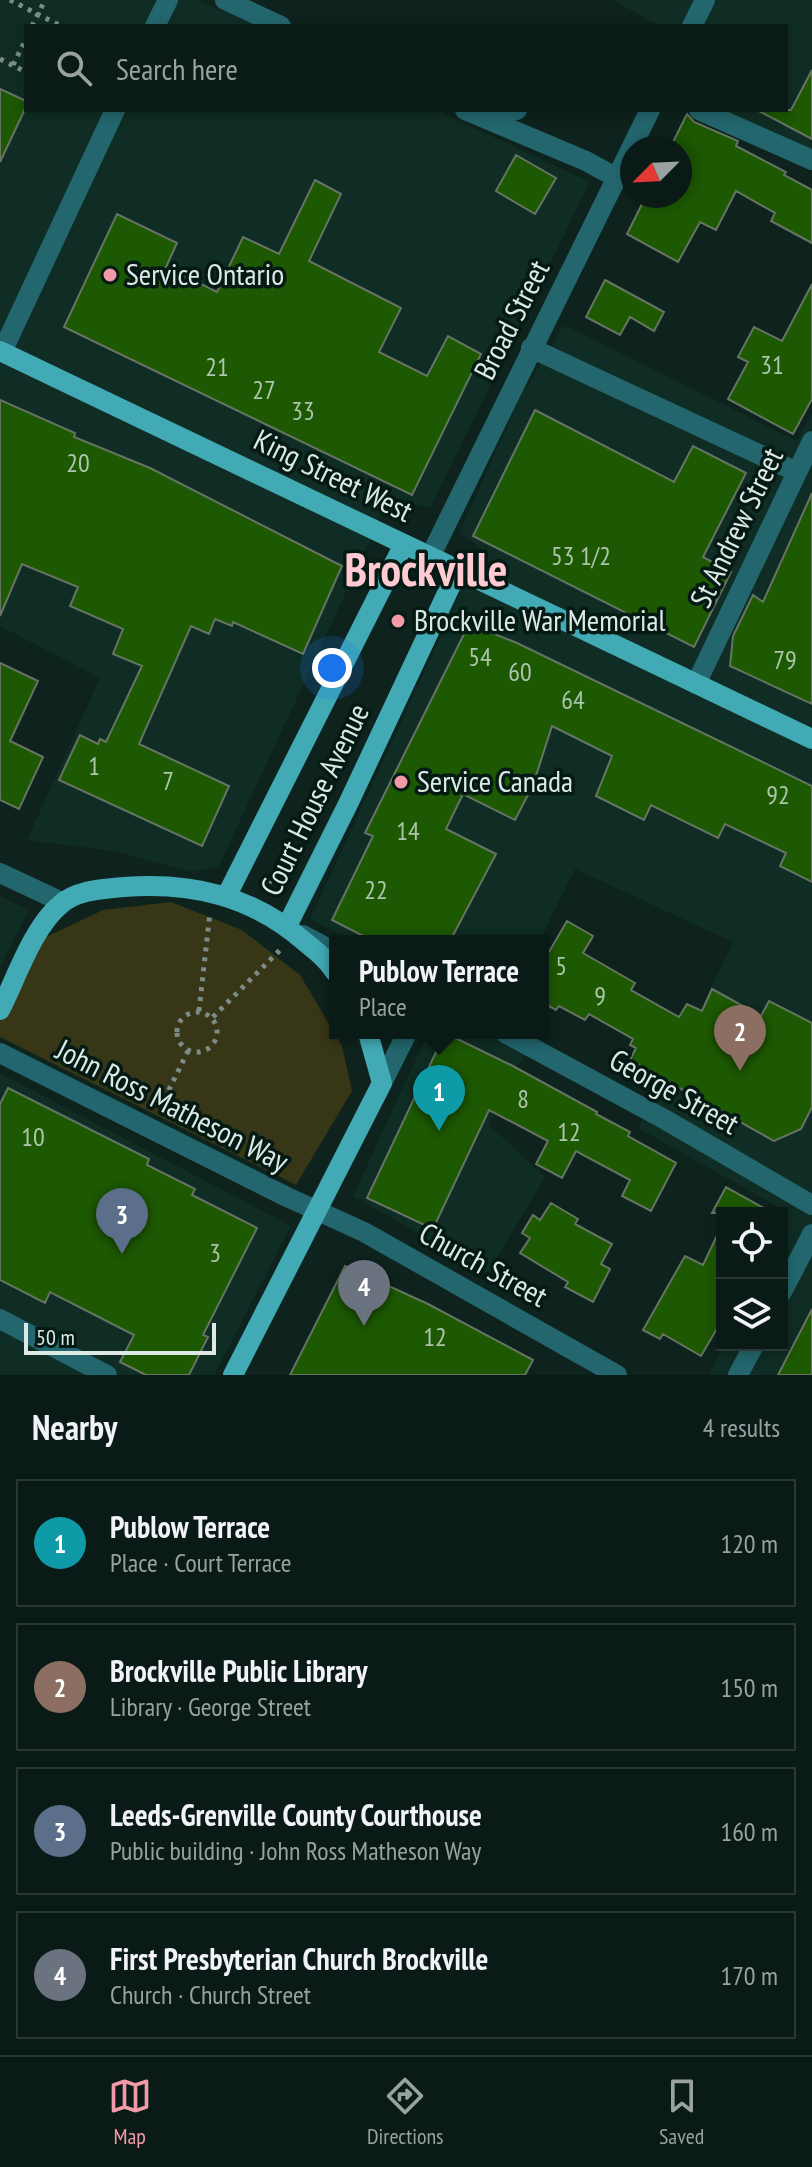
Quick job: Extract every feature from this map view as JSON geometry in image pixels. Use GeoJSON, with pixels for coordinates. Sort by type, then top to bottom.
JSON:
{"type":"FeatureCollection","features":[{"type":"Feature","properties":{"kind":"main road","name":"King Street West"},"geometry":{"type":"LineString","coordinates":[[1,351],[812,739]]}},
{"type":"Feature","properties":{"kind":"main road","name":"Court House Avenue"},"geometry":{"type":"LineString","coordinates":[[219,895],[404,544]]}},
{"type":"Feature","properties":{"kind":"main road","name":"Court House Avenue"},"geometry":{"type":"LineString","coordinates":[[287,926],[355,790],[458,570]]}},
{"type":"Feature","properties":{"kind":"main road"},"geometry":{"type":"LineString","coordinates":[[0,1010],[48,917],[62,902],[102,889],[177,886],[219,895],[257,908],[287,926],[329,963]]}},
{"type":"Feature","properties":{"kind":"main road"},"geometry":{"type":"LineString","coordinates":[[233,1375],[382,1083],[370,1039]]}},
{"type":"Feature","properties":{"kind":"street"},"geometry":{"type":"LineString","coordinates":[[156,24],[168,0]]}},
{"type":"Feature","properties":{"kind":"street"},"geometry":{"type":"LineString","coordinates":[[225,0],[277,24]]}},
{"type":"Feature","properties":{"kind":"street"},"geometry":{"type":"LineString","coordinates":[[693,24],[705,0]]}},
{"type":"Feature","properties":{"kind":"street"},"geometry":{"type":"LineString","coordinates":[[1,351],[114,112]]}},
{"type":"Feature","properties":{"kind":"street"},"geometry":{"type":"LineString","coordinates":[[473,114],[495,112]]}},
{"type":"Feature","properties":{"kind":"street","name":"Broad Street"},"geometry":{"type":"LineString","coordinates":[[430,557],[649,112]]}},
{"type":"Feature","properties":{"kind":"street"},"geometry":{"type":"LineString","coordinates":[[704,112],[812,160]]}},
{"type":"Feature","properties":{"kind":"street"},"geometry":{"type":"LineString","coordinates":[[473,114],[586,161],[617,178]]}},
{"type":"Feature","properties":{"kind":"street"},"geometry":{"type":"LineString","coordinates":[[531,348],[797,472]]}},
{"type":"Feature","properties":{"kind":"street","name":"St Andrew Street"},"geometry":{"type":"LineString","coordinates":[[696,684],[812,441]]}},
{"type":"Feature","properties":{"kind":"street"},"geometry":{"type":"LineString","coordinates":[[0,873],[62,902]]}},
{"type":"Feature","properties":{"kind":"street"},"geometry":{"type":"LineString","coordinates":[[287,926],[329,949]]}},
{"type":"Feature","properties":{"kind":"street"},"geometry":{"type":"LineString","coordinates":[[382,1083],[404,1039]]}},
{"type":"Feature","properties":{"kind":"street","name":"George Street"},"geometry":{"type":"LineString","coordinates":[[516,1039],[664,1119],[812,1205]]}},
{"type":"Feature","properties":{"kind":"street","name":"John Ross Matheson Way"},"geometry":{"type":"LineString","coordinates":[[0,1053],[317,1211]]}},
{"type":"Feature","properties":{"kind":"street","name":"Church Street"},"geometry":{"type":"LineString","coordinates":[[317,1211],[364,1232],[617,1375]]}},
{"type":"Feature","properties":{"kind":"street"},"geometry":{"type":"LineString","coordinates":[[788,1280],[812,1234]]}},
{"type":"Feature","properties":{"kind":"street"},"geometry":{"type":"LineString","coordinates":[[0,1319],[107,1375]]}},
{"type":"Feature","properties":{"kind":"street"},"geometry":{"type":"LineString","coordinates":[[738,1375],[751,1351]]}},
{"type":"Feature","properties":{"kind":"path"},"geometry":{"type":"LineString","coordinates":[[10,0],[57,24]]}},
{"type":"Feature","properties":{"kind":"path"},"geometry":{"type":"LineString","coordinates":[[33,24],[45,0]]}},
{"type":"Feature","properties":{"kind":"path"},"geometry":{"type":"LineString","coordinates":[[13,65],[24,43]]}},
{"type":"Feature","properties":{"kind":"path"},"geometry":{"type":"LineString","coordinates":[[0,59],[24,71]]}},
{"type":"Feature","properties":{"kind":"path"},"geometry":{"type":"LineString","coordinates":[[199,1011],[219,895]]}},
{"type":"Feature","properties":{"kind":"path"},"geometry":{"type":"LineString","coordinates":[[213,1017],[282,949]]}},
{"type":"Feature","properties":{"kind":"path"},"geometry":{"type":"LineString","coordinates":[[199,1011],[213,1017],[218,1033],[212,1047],[196,1053],[181,1046],[176,1031],[182,1017],[199,1011]]}},
{"type":"Feature","properties":{"kind":"path"},"geometry":{"type":"LineString","coordinates":[[151,1127],[189,1049]]}},
{"type":"Feature","properties":{"kind":"shaded area"},"geometry":{"type":"Polygon","coordinates":[[[0,0],[198,0],[252,24],[24,24],[24,112],[440,112],[590,182],[430,508],[390,497],[219,866],[191,872],[114,851],[27,840],[100,678],[0,626],[0,0]]]}},
{"type":"Feature","properties":{"kind":"shaded area"},"geometry":{"type":"Polygon","coordinates":[[[613,0],[812,0],[812,170],[702,112],[788,112],[788,24],[656,24],[613,0]]]}},
{"type":"Feature","properties":{"kind":"shaded area"},"geometry":{"type":"Polygon","coordinates":[[[564,325],[797,441],[812,413],[812,1375],[709,1375],[721,1351],[788,1351],[788,1207],[778,1207],[638,1128],[678,1048],[682,1049],[733,942],[575,869],[542,935],[341,935],[310,919],[449,619],[479,546],[459,533],[521,396],[564,325]]]}},
{"type":"Feature","properties":{"kind":"shaded area"},"geometry":{"type":"Polygon","coordinates":[[[0,896],[29,910],[0,967],[0,896]]]}},
{"type":"Feature","properties":{"kind":"shaded area"},"geometry":{"type":"Polygon","coordinates":[[[171,902],[242,930],[300,975],[329,1024],[329,1039],[338,1039],[342,1046],[352,1091],[296,1185],[0,1037],[0,1015],[46,937],[103,910],[171,902]]]}},
{"type":"Feature","properties":{"kind":"shaded area"},"geometry":{"type":"Polygon","coordinates":[[[425,1039],[539,1039],[523,1057],[488,1124],[545,1177],[488,1273],[353,1196],[425,1039]]]}},
{"type":"Feature","properties":{"kind":"shaded area"},"geometry":{"type":"Polygon","coordinates":[[[0,1073],[291,1226],[214,1375],[0,1375],[0,1073]]]}},
{"type":"Feature","properties":{"kind":"building"},"geometry":{"type":"Polygon","coordinates":[[[812,70],[812,139],[761,112],[791,110],[812,70]]]}},
{"type":"Feature","properties":{"kind":"building"},"geometry":{"type":"Polygon","coordinates":[[[0,89],[24,100],[24,111],[0,162],[0,89]]]}},
{"type":"Feature","properties":{"kind":"building"},"geometry":{"type":"Polygon","coordinates":[[[687,114],[694,122],[738,141],[736,146],[786,172],[784,175],[812,190],[812,243],[771,221],[775,213],[736,191],[716,230],[700,222],[678,262],[627,234],[640,208],[692,208],[692,136],[676,136],[687,114]]]}},
{"type":"Feature","properties":{"kind":"building"},"geometry":{"type":"Polygon","coordinates":[[[516,155],[556,178],[535,214],[496,191],[516,155]]]}},
{"type":"Feature","properties":{"kind":"building"},"geometry":{"type":"Polygon","coordinates":[[[315,180],[341,194],[309,261],[401,308],[379,352],[427,376],[448,336],[481,354],[412,495],[64,327],[117,214],[177,243],[166,267],[217,292],[243,237],[279,254],[315,180]]]}},
{"type":"Feature","properties":{"kind":"building"},"geometry":{"type":"Polygon","coordinates":[[[605,280],[664,312],[654,331],[630,317],[620,335],[586,317],[605,280]]]}},
{"type":"Feature","properties":{"kind":"building"},"geometry":{"type":"Polygon","coordinates":[[[812,284],[812,399],[793,434],[728,399],[748,362],[738,357],[754,327],[782,341],[812,284]]]}},
{"type":"Feature","properties":{"kind":"building"},"geometry":{"type":"Polygon","coordinates":[[[0,400],[75,433],[74,437],[150,468],[342,566],[303,654],[233,622],[232,626],[215,619],[209,634],[191,626],[139,744],[229,786],[202,846],[59,780],[80,735],[98,744],[100,739],[106,742],[142,666],[113,654],[123,629],[70,606],[78,587],[22,564],[0,616],[0,400]]]}},
{"type":"Feature","properties":{"kind":"building"},"geometry":{"type":"Polygon","coordinates":[[[535,410],[674,482],[693,446],[746,473],[703,557],[731,572],[694,647],[473,536],[535,410]]]}},
{"type":"Feature","properties":{"kind":"building"},"geometry":{"type":"Polygon","coordinates":[[[812,493],[812,704],[730,666],[733,636],[753,595],[763,602],[812,493]]]}},
{"type":"Feature","properties":{"kind":"building"},"geometry":{"type":"Polygon","coordinates":[[[469,624],[517,643],[812,786],[812,882],[780,866],[786,853],[725,824],[718,838],[651,805],[644,820],[596,796],[612,756],[552,726],[533,785],[515,820],[463,794],[446,829],[496,854],[453,935],[361,935],[332,920],[373,836],[365,833],[469,624]]]}},
{"type":"Feature","properties":{"kind":"building"},"geometry":{"type":"Polygon","coordinates":[[[0,663],[38,681],[10,741],[43,757],[19,809],[0,800],[0,663]]]}},
{"type":"Feature","properties":{"kind":"building"},"geometry":{"type":"Polygon","coordinates":[[[567,921],[593,936],[583,953],[635,983],[631,990],[679,1017],[687,1004],[702,1011],[712,989],[761,1016],[769,1001],[812,1023],[812,1107],[801,1129],[774,1141],[630,1060],[636,1048],[630,1045],[633,1039],[589,1014],[585,1020],[559,1006],[556,1010],[549,1006],[549,952],[567,921]]]}},
{"type":"Feature","properties":{"kind":"building"},"geometry":{"type":"Polygon","coordinates":[[[442,1039],[457,1039],[511,1065],[597,1112],[630,1132],[628,1136],[676,1163],[651,1211],[622,1196],[630,1180],[576,1151],[562,1178],[536,1164],[548,1141],[489,1110],[433,1229],[367,1198],[442,1039]]]}},
{"type":"Feature","properties":{"kind":"building"},"geometry":{"type":"Polygon","coordinates":[[[8,1088],[149,1159],[147,1165],[195,1189],[192,1195],[257,1228],[203,1335],[208,1337],[189,1375],[146,1375],[120,1362],[134,1335],[50,1292],[45,1303],[0,1280],[0,1104],[8,1088]]]}},
{"type":"Feature","properties":{"kind":"building"},"geometry":{"type":"Polygon","coordinates":[[[726,1187],[762,1207],[716,1207],[716,1213],[712,1213],[726,1187]]]}},
{"type":"Feature","properties":{"kind":"building"},"geometry":{"type":"Polygon","coordinates":[[[551,1203],[578,1219],[575,1224],[612,1244],[601,1264],[610,1269],[593,1302],[565,1287],[568,1282],[520,1253],[530,1238],[522,1233],[533,1215],[540,1220],[551,1203]]]}},
{"type":"Feature","properties":{"kind":"building"},"geometry":{"type":"Polygon","coordinates":[[[716,1238],[716,1330],[701,1356],[663,1334],[660,1339],[643,1330],[685,1256],[703,1265],[716,1238]]]}},
{"type":"Feature","properties":{"kind":"building"},"geometry":{"type":"Polygon","coordinates":[[[345,1266],[428,1304],[533,1360],[525,1375],[290,1375],[345,1266]]]}},
{"type":"Feature","properties":{"kind":"building"},"geometry":{"type":"Polygon","coordinates":[[[812,1309],[812,1375],[778,1375],[812,1309]]]}},
{"type":"Feature","properties":{"kind":"place","name":"Service Ontario"},"geometry":{"type":"Point","coordinates":[110,275]}},
{"type":"Feature","properties":{"kind":"place","name":"Brockville War Memorial"},"geometry":{"type":"Point","coordinates":[398,621]}},
{"type":"Feature","properties":{"kind":"place","name":"Service Canada"},"geometry":{"type":"Point","coordinates":[401,782]}},
{"type":"Feature","properties":{"kind":"place","name":"Brockville Public Library"},"geometry":{"type":"Point","coordinates":[740,1071]}},
{"type":"Feature","properties":{"kind":"place","name":"Publow Terrace"},"geometry":{"type":"Point","coordinates":[439,1131]}},
{"type":"Feature","properties":{"kind":"place","name":"Leeds-Grenville County Courthouse"},"geometry":{"type":"Point","coordinates":[122,1254]}},
{"type":"Feature","properties":{"kind":"place","name":"First Presbyterian Church Brockville"},"geometry":{"type":"Point","coordinates":[364,1326]}},
{"type":"Feature","properties":{"kind":"district","name":"Brockville"},"geometry":{"type":"Point","coordinates":[426,570]}}]}
